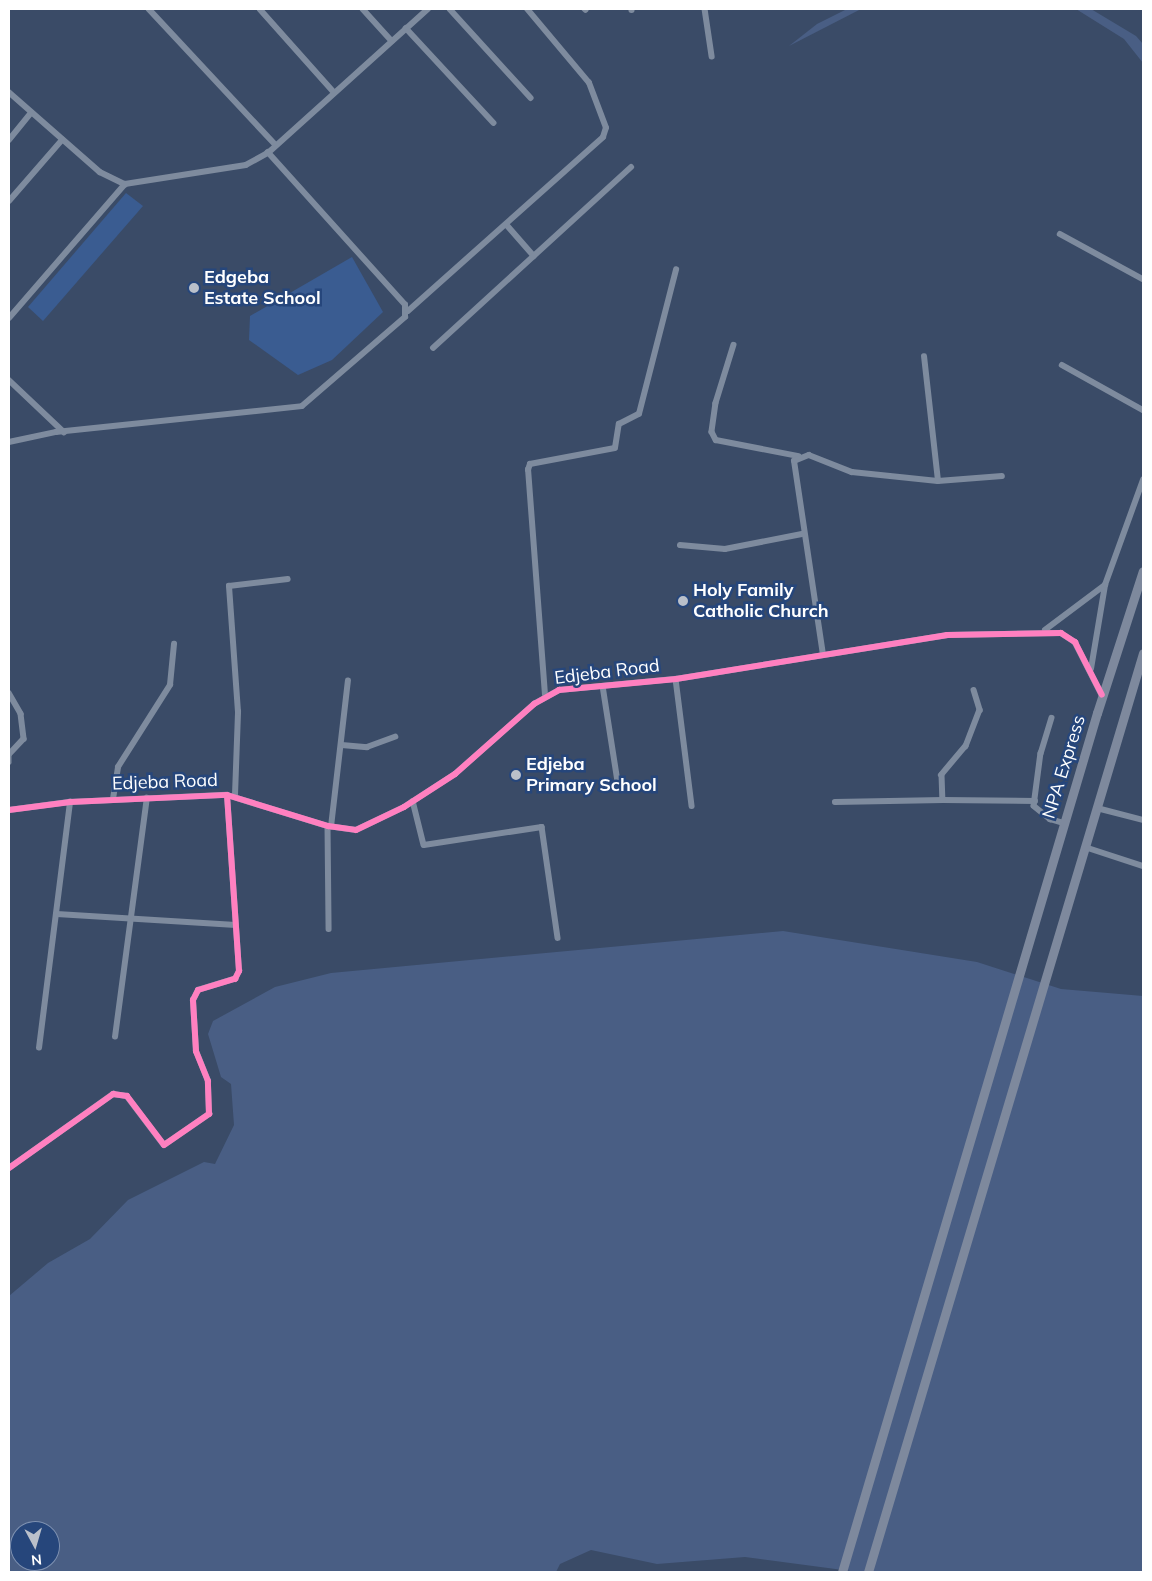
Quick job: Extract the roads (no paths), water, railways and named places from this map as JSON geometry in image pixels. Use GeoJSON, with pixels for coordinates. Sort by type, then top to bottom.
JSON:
{"type":"FeatureCollection","features":[{"type":"Feature","properties":{"kind":"main road","name":"NPA Express"},"geometry":{"type":"LineString","coordinates":[[842,1572],[1102,695],[1143,571]]}},
{"type":"Feature","properties":{"kind":"main road"},"geometry":{"type":"LineString","coordinates":[[868,1572],[1143,653]]}},
{"type":"Feature","properties":{"kind":"street"},"geometry":{"type":"LineString","coordinates":[[149,9],[276,145]]}},
{"type":"Feature","properties":{"kind":"street"},"geometry":{"type":"LineString","coordinates":[[260,9],[334,92]]}},
{"type":"Feature","properties":{"kind":"street"},"geometry":{"type":"LineString","coordinates":[[364,9],[392,41]]}},
{"type":"Feature","properties":{"kind":"street"},"geometry":{"type":"LineString","coordinates":[[9,92],[100,172],[125,184],[246,165],[268,153],[428,9]]}},
{"type":"Feature","properties":{"kind":"street"},"geometry":{"type":"LineString","coordinates":[[450,9],[531,98]]}},
{"type":"Feature","properties":{"kind":"street"},"geometry":{"type":"LineString","coordinates":[[9,442],[64,432],[302,406],[329,387],[408,311],[507,225],[603,137],[606,128],[589,83],[527,9]]}},
{"type":"Feature","properties":{"kind":"street"},"geometry":{"type":"LineString","coordinates":[[705,9],[712,56]]}},
{"type":"Feature","properties":{"kind":"street"},"geometry":{"type":"LineString","coordinates":[[406,28],[494,123]]}},
{"type":"Feature","properties":{"kind":"street"},"geometry":{"type":"LineString","coordinates":[[9,140],[31,113]]}},
{"type":"Feature","properties":{"kind":"street"},"geometry":{"type":"LineString","coordinates":[[9,201],[62,140]]}},
{"type":"Feature","properties":{"kind":"street"},"geometry":{"type":"LineString","coordinates":[[268,153],[408,311]]}},
{"type":"Feature","properties":{"kind":"street"},"geometry":{"type":"LineString","coordinates":[[433,348],[631,167]]}},
{"type":"Feature","properties":{"kind":"street"},"geometry":{"type":"LineString","coordinates":[[9,318],[125,184]]}},
{"type":"Feature","properties":{"kind":"street"},"geometry":{"type":"LineString","coordinates":[[507,225],[534,256]]}},
{"type":"Feature","properties":{"kind":"street"},"geometry":{"type":"LineString","coordinates":[[1060,234],[1143,279]]}},
{"type":"Feature","properties":{"kind":"street"},"geometry":{"type":"LineString","coordinates":[[545,695],[528,470],[530,464],[615,448],[619,424],[639,414],[676,270]]}},
{"type":"Feature","properties":{"kind":"street"},"geometry":{"type":"LineString","coordinates":[[734,345],[716,403],[712,432],[716,440],[798,456],[809,455],[852,472],[938,481],[1002,476]]}},
{"type":"Feature","properties":{"kind":"street"},"geometry":{"type":"LineString","coordinates":[[924,356],[938,481]]}},
{"type":"Feature","properties":{"kind":"street"},"geometry":{"type":"LineString","coordinates":[[1062,365],[1143,410]]}},
{"type":"Feature","properties":{"kind":"street"},"geometry":{"type":"LineString","coordinates":[[9,380],[64,432]]}},
{"type":"Feature","properties":{"kind":"street"},"geometry":{"type":"LineString","coordinates":[[798,456],[794,461],[802,534],[823,655]]}},
{"type":"Feature","properties":{"kind":"street"},"geometry":{"type":"LineString","coordinates":[[1091,669],[1105,585],[1143,480]]}},
{"type":"Feature","properties":{"kind":"street"},"geometry":{"type":"LineString","coordinates":[[680,545],[724,549],[802,534]]}},
{"type":"Feature","properties":{"kind":"street"},"geometry":{"type":"LineString","coordinates":[[235,795],[238,712],[229,586],[288,579]]}},
{"type":"Feature","properties":{"kind":"street"},"geometry":{"type":"LineString","coordinates":[[1045,630],[1105,585]]}},
{"type":"Feature","properties":{"kind":"street","name":"Edjeba Road"},"geometry":{"type":"LineString","coordinates":[[9,810],[112,799],[235,795],[330,827],[369,826],[413,801],[484,752],[545,695],[603,686],[676,679],[947,635],[1045,630],[1075,642],[1091,669],[1102,695]]}},
{"type":"Feature","properties":{"kind":"street"},"geometry":{"type":"LineString","coordinates":[[112,799],[118,767],[170,685],[174,644]]}},
{"type":"Feature","properties":{"kind":"street"},"geometry":{"type":"LineString","coordinates":[[676,679],[692,806]]}},
{"type":"Feature","properties":{"kind":"street"},"geometry":{"type":"LineString","coordinates":[[329,929],[330,827],[342,745],[348,681]]}},
{"type":"Feature","properties":{"kind":"street"},"geometry":{"type":"LineString","coordinates":[[603,686],[618,782]]}},
{"type":"Feature","properties":{"kind":"street"},"geometry":{"type":"LineString","coordinates":[[943,800],[942,775],[966,746],[980,710],[974,690]]}},
{"type":"Feature","properties":{"kind":"street"},"geometry":{"type":"LineString","coordinates":[[9,693],[17,702],[24,739],[9,755],[9,762]]}},
{"type":"Feature","properties":{"kind":"street"},"geometry":{"type":"LineString","coordinates":[[1052,718],[1041,753],[1034,806],[1050,819],[1064,823]]}},
{"type":"Feature","properties":{"kind":"street"},"geometry":{"type":"LineString","coordinates":[[342,745],[368,747],[395,737]]}},
{"type":"Feature","properties":{"kind":"street"},"geometry":{"type":"LineString","coordinates":[[9,1168],[113,1094],[127,1096],[164,1145],[209,1114],[208,1081],[196,1051],[193,1000],[198,990],[238,976],[227,795]]}},
{"type":"Feature","properties":{"kind":"street"},"geometry":{"type":"LineString","coordinates":[[115,1037],[133,918],[147,798]]}},
{"type":"Feature","properties":{"kind":"street"},"geometry":{"type":"LineString","coordinates":[[413,801],[424,845],[542,827],[558,938]]}},
{"type":"Feature","properties":{"kind":"street"},"geometry":{"type":"LineString","coordinates":[[834,802],[1035,801]]}},
{"type":"Feature","properties":{"kind":"street"},"geometry":{"type":"LineString","coordinates":[[39,1048],[70,802]]}},
{"type":"Feature","properties":{"kind":"street"},"geometry":{"type":"LineString","coordinates":[[1097,808],[1143,820]]}},
{"type":"Feature","properties":{"kind":"street"},"geometry":{"type":"LineString","coordinates":[[1085,847],[1143,866]]}},
{"type":"Feature","properties":{"kind":"street"},"geometry":{"type":"LineString","coordinates":[[57,914],[236,925]]}},
{"type":"Feature","properties":{"kind":"place","name":"Edgeba Estate School"},"geometry":{"type":"Point","coordinates":[194,288]}},
{"type":"Feature","properties":{"kind":"place","name":"Holy Family Catholic Church"},"geometry":{"type":"Point","coordinates":[683,601]}},
{"type":"Feature","properties":{"kind":"place","name":"Edjeba Primary School"},"geometry":{"type":"Point","coordinates":[516,775]}}]}
